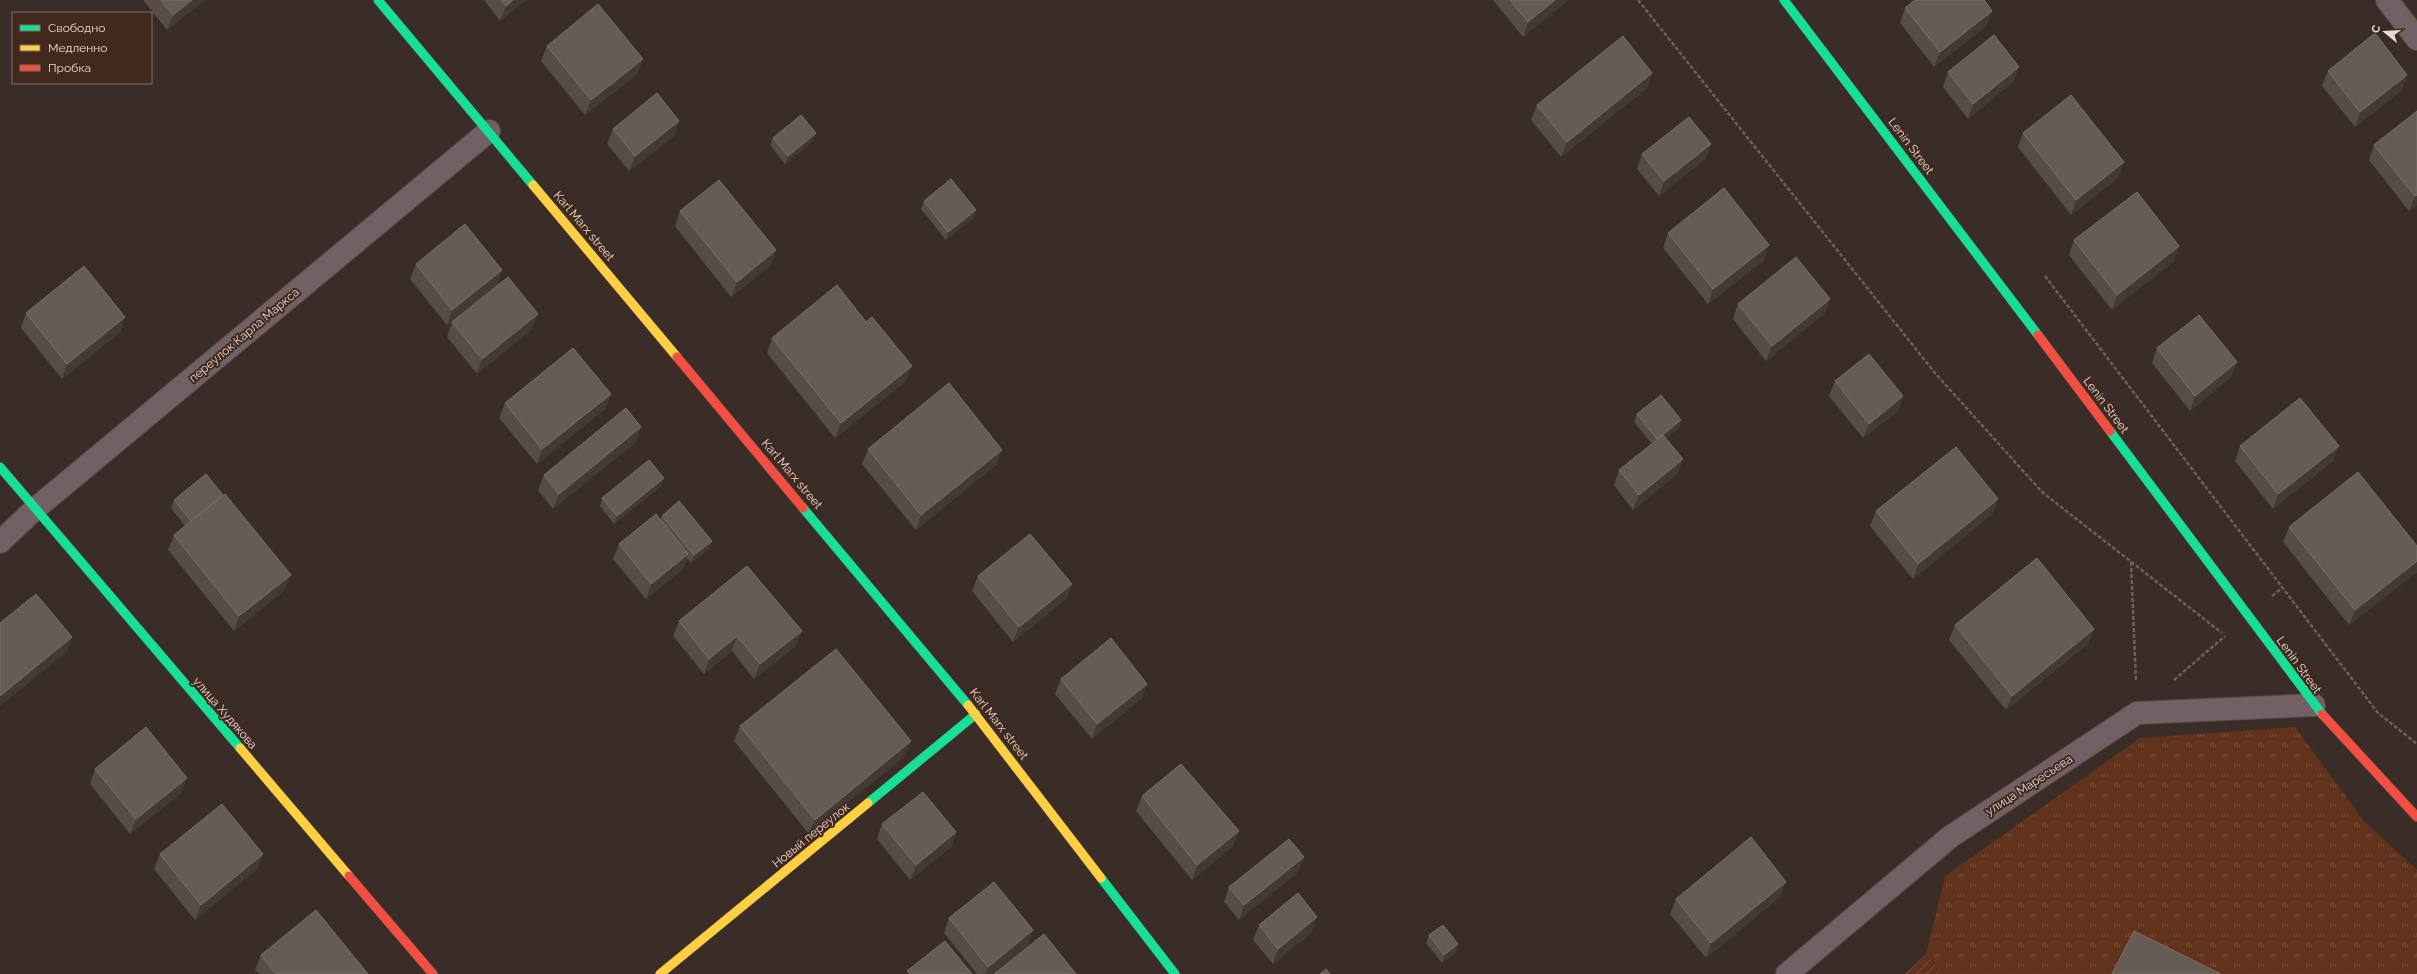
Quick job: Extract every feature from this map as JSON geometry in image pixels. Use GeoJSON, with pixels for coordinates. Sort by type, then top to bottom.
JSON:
{"type":"FeatureCollection","features":[{"type":"Feature","properties":{"kind":"street","name":"Karl Marx street"},"geometry":{"type":"LineString","coordinates":[[378,0],[976,714],[1176,974]]}},
{"type":"Feature","properties":{"kind":"street","name":"Lenin Street"},"geometry":{"type":"LineString","coordinates":[[1784,0],[2249,615],[2314,705],[2417,817]]}},
{"type":"Feature","properties":{"kind":"street"},"geometry":{"type":"LineString","coordinates":[[2387,0],[2417,39]]}},
{"type":"Feature","properties":{"kind":"street","name":"переулок Карла Маркса"},"geometry":{"type":"LineString","coordinates":[[0,542],[35,510],[489,131]]}},
{"type":"Feature","properties":{"kind":"street","name":"улица Худякова"},"geometry":{"type":"LineString","coordinates":[[0,466],[35,510],[433,974]]}},
{"type":"Feature","properties":{"kind":"street"},"geometry":{"type":"LineString","coordinates":[[2137,713],[2314,705]]}},
{"type":"Feature","properties":{"kind":"street","name":"улица Маресьева"},"geometry":{"type":"LineString","coordinates":[[1787,974],[1950,836],[2137,713]]}},
{"type":"Feature","properties":{"kind":"street","name":"Новый переулок"},"geometry":{"type":"LineString","coordinates":[[660,974],[976,714]]}},
{"type":"Feature","properties":{"kind":"path"},"geometry":{"type":"LineString","coordinates":[[1638,0],[1935,374],[2042,492],[2225,636]]}},
{"type":"Feature","properties":{"kind":"path"},"geometry":{"type":"LineString","coordinates":[[2045,276],[2281,590],[2378,713],[2417,744]]}},
{"type":"Feature","properties":{"kind":"path"},"geometry":{"type":"LineString","coordinates":[[2131,562],[2137,713]]}},
{"type":"Feature","properties":{"kind":"path"},"geometry":{"type":"LineString","coordinates":[[2172,682],[2249,615],[2281,590]]}},
{"type":"Feature","properties":{"kind":"green space"},"geometry":{"type":"Polygon","coordinates":[[[2295,727],[2364,821],[2417,870],[2417,974],[1944,974],[1926,954],[1945,876],[2140,738],[2295,727]]]}},
{"type":"Feature","properties":{"kind":"green space"},"geometry":{"type":"Polygon","coordinates":[[[1926,954],[1944,974],[1905,974],[1926,954]]]}},
{"type":"Feature","properties":{"kind":"building"},"geometry":{"type":"Polygon","coordinates":[[[161,0],[192,0],[173,15],[161,0]]]}},
{"type":"Feature","properties":{"kind":"building"},"geometry":{"type":"Polygon","coordinates":[[[501,0],[513,0],[506,6],[501,0]]]}},
{"type":"Feature","properties":{"kind":"building"},"geometry":{"type":"Polygon","coordinates":[[[1510,0],[1555,0],[1528,22],[1510,0]]]}},
{"type":"Feature","properties":{"kind":"building"},"geometry":{"type":"Polygon","coordinates":[[[1915,0],[1984,0],[1992,11],[1940,52],[1905,8],[1915,0]]]}},
{"type":"Feature","properties":{"kind":"building"},"geometry":{"type":"Polygon","coordinates":[[[598,4],[643,59],[591,100],[547,46],[598,4]]]}},
{"type":"Feature","properties":{"kind":"building"},"geometry":{"type":"Polygon","coordinates":[[[2375,33],[2407,75],[2360,112],[2328,71],[2375,33]]]}},
{"type":"Feature","properties":{"kind":"building"},"geometry":{"type":"Polygon","coordinates":[[[1994,35],[2019,67],[1973,104],[1948,72],[1994,35]]]}},
{"type":"Feature","properties":{"kind":"building"},"geometry":{"type":"Polygon","coordinates":[[[1623,36],[1652,73],[1567,142],[1537,105],[1623,36]]]}},
{"type":"Feature","properties":{"kind":"building"},"geometry":{"type":"Polygon","coordinates":[[[657,93],[679,121],[635,156],[613,129],[657,93]]]}},
{"type":"Feature","properties":{"kind":"building"},"geometry":{"type":"Polygon","coordinates":[[[2071,95],[2124,162],[2076,200],[2023,133],[2071,95]]]}},
{"type":"Feature","properties":{"kind":"building"},"geometry":{"type":"Polygon","coordinates":[[[2417,111],[2417,195],[2415,196],[2374,145],[2417,111]]]}},
{"type":"Feature","properties":{"kind":"building"},"geometry":{"type":"Polygon","coordinates":[[[801,115],[816,133],[788,156],[773,138],[801,115]]]}},
{"type":"Feature","properties":{"kind":"building"},"geometry":{"type":"Polygon","coordinates":[[[1689,117],[1711,144],[1664,181],[1642,154],[1689,117]]]}},
{"type":"Feature","properties":{"kind":"building"},"geometry":{"type":"Polygon","coordinates":[[[951,179],[976,210],[948,232],[924,201],[951,179]]]}},
{"type":"Feature","properties":{"kind":"building"},"geometry":{"type":"Polygon","coordinates":[[[719,180],[776,250],[737,282],[680,211],[719,180]]]}},
{"type":"Feature","properties":{"kind":"building"},"geometry":{"type":"Polygon","coordinates":[[[1724,188],[1769,245],[1713,289],[1668,233],[1724,188]]]}},
{"type":"Feature","properties":{"kind":"building"},"geometry":{"type":"Polygon","coordinates":[[[2137,192],[2179,246],[2117,295],[2074,240],[2137,192]]]}},
{"type":"Feature","properties":{"kind":"building"},"geometry":{"type":"Polygon","coordinates":[[[465,224],[502,270],[452,310],[416,264],[465,224]]]}},
{"type":"Feature","properties":{"kind":"building"},"geometry":{"type":"Polygon","coordinates":[[[1796,257],[1830,299],[1772,346],[1738,304],[1796,257]]]}},
{"type":"Feature","properties":{"kind":"building"},"geometry":{"type":"Polygon","coordinates":[[[84,266],[125,317],[67,364],[26,313],[84,266]]]}},
{"type":"Feature","properties":{"kind":"building"},"geometry":{"type":"Polygon","coordinates":[[[508,277],[538,314],[482,359],[452,322],[508,277]]]}},
{"type":"Feature","properties":{"kind":"building"},"geometry":{"type":"Polygon","coordinates":[[[837,285],[866,322],[872,317],[912,366],[841,423],[772,338],[837,285]]]}},
{"type":"Feature","properties":{"kind":"building"},"geometry":{"type":"Polygon","coordinates":[[[2199,315],[2237,362],[2195,396],[2157,348],[2199,315]]]}},
{"type":"Feature","properties":{"kind":"building"},"geometry":{"type":"Polygon","coordinates":[[[573,348],[611,394],[542,449],[505,403],[573,348]]]}},
{"type":"Feature","properties":{"kind":"building"},"geometry":{"type":"Polygon","coordinates":[[[1869,354],[1903,396],[1869,424],[1835,381],[1869,354]]]}},
{"type":"Feature","properties":{"kind":"building"},"geometry":{"type":"Polygon","coordinates":[[[949,383],[1002,450],[921,515],[868,449],[949,383]]]}},
{"type":"Feature","properties":{"kind":"building"},"geometry":{"type":"Polygon","coordinates":[[[1661,395],[1681,420],[1657,439],[1637,414],[1661,395]]]}},
{"type":"Feature","properties":{"kind":"building"},"geometry":{"type":"Polygon","coordinates":[[[2300,398],[2339,446],[2278,494],[2240,446],[2300,398]]]}},
{"type":"Feature","properties":{"kind":"building"},"geometry":{"type":"Polygon","coordinates":[[[626,408],[641,427],[559,494],[544,475],[626,408]]]}},
{"type":"Feature","properties":{"kind":"building"},"geometry":{"type":"Polygon","coordinates":[[[1663,435],[1683,459],[1639,495],[1619,470],[1663,435]]]}},
{"type":"Feature","properties":{"kind":"building"},"geometry":{"type":"Polygon","coordinates":[[[1956,447],[1998,499],[1918,564],[1876,511],[1956,447]]]}},
{"type":"Feature","properties":{"kind":"building"},"geometry":{"type":"Polygon","coordinates":[[[649,460],[664,478],[617,516],[602,498],[649,460]]]}},
{"type":"Feature","properties":{"kind":"building"},"geometry":{"type":"Polygon","coordinates":[[[2358,472],[2417,546],[2417,561],[2355,610],[2289,527],[2358,472]]]}},
{"type":"Feature","properties":{"kind":"building"},"geometry":{"type":"Polygon","coordinates":[[[206,474],[223,495],[191,521],[174,500],[206,474]]]}},
{"type":"Feature","properties":{"kind":"building"},"geometry":{"type":"Polygon","coordinates":[[[225,494],[291,575],[239,616],[174,535],[225,494]]]}},
{"type":"Feature","properties":{"kind":"building"},"geometry":{"type":"Polygon","coordinates":[[[679,501],[712,541],[694,555],[662,516],[679,501]]]}},
{"type":"Feature","properties":{"kind":"building"},"geometry":{"type":"Polygon","coordinates":[[[656,514],[688,554],[651,584],[619,544],[656,514]]]}},
{"type":"Feature","properties":{"kind":"building"},"geometry":{"type":"Polygon","coordinates":[[[1030,534],[1072,584],[1019,627],[978,576],[1030,534]]]}},
{"type":"Feature","properties":{"kind":"building"},"geometry":{"type":"Polygon","coordinates":[[[2037,558],[2094,629],[2012,696],[1955,625],[2037,558]]]}},
{"type":"Feature","properties":{"kind":"building"},"geometry":{"type":"Polygon","coordinates":[[[747,566],[802,631],[760,664],[737,636],[709,659],[679,621],[747,566]]]}},
{"type":"Feature","properties":{"kind":"building"},"geometry":{"type":"Polygon","coordinates":[[[36,594],[72,637],[0,696],[0,623],[36,594]]]}},
{"type":"Feature","properties":{"kind":"building"},"geometry":{"type":"Polygon","coordinates":[[[1111,638],[1147,684],[1097,724],[1061,679],[1111,638]]]}},
{"type":"Feature","properties":{"kind":"building"},"geometry":{"type":"Polygon","coordinates":[[[836,649],[911,741],[815,820],[740,726],[836,649]]]}},
{"type":"Feature","properties":{"kind":"building"},"geometry":{"type":"Polygon","coordinates":[[[146,727],[187,778],[136,819],[95,769],[146,727]]]}},
{"type":"Feature","properties":{"kind":"building"},"geometry":{"type":"Polygon","coordinates":[[[1181,764],[1239,831],[1197,865],[1142,796],[1181,764]]]}},
{"type":"Feature","properties":{"kind":"building"},"geometry":{"type":"Polygon","coordinates":[[[923,792],[956,832],[916,865],[882,824],[923,792]]]}},
{"type":"Feature","properties":{"kind":"building"},"geometry":{"type":"Polygon","coordinates":[[[222,804],[263,854],[201,905],[160,854],[222,804]]]}},
{"type":"Feature","properties":{"kind":"building"},"geometry":{"type":"Polygon","coordinates":[[[1751,837],[1786,882],[1711,943],[1676,899],[1751,837]]]}},
{"type":"Feature","properties":{"kind":"building"},"geometry":{"type":"Polygon","coordinates":[[[1289,839],[1304,857],[1244,905],[1229,887],[1289,839]]]}},
{"type":"Feature","properties":{"kind":"building"},"geometry":{"type":"Polygon","coordinates":[[[994,882],[1033,930],[988,967],[949,918],[994,882]]]}},
{"type":"Feature","properties":{"kind":"building"},"geometry":{"type":"Polygon","coordinates":[[[1298,893],[1317,917],[1278,949],[1259,925],[1298,893]]]}},
{"type":"Feature","properties":{"kind":"building"},"geometry":{"type":"Polygon","coordinates":[[[316,910],[368,974],[276,974],[261,955],[316,910]]]}},
{"type":"Feature","properties":{"kind":"building"},"geometry":{"type":"Polygon","coordinates":[[[1443,925],[1458,944],[1444,955],[1429,935],[1443,925]]]}},
{"type":"Feature","properties":{"kind":"building"},"geometry":{"type":"Polygon","coordinates":[[[2134,931],[2221,974],[2112,974],[2134,931]]]}},
{"type":"Feature","properties":{"kind":"building"},"geometry":{"type":"Polygon","coordinates":[[[1044,934],[1076,974],[994,974],[1044,934]]]}},
{"type":"Feature","properties":{"kind":"building"},"geometry":{"type":"Polygon","coordinates":[[[945,941],[972,974],[910,974],[907,971],[945,941]]]}},
{"type":"Feature","properties":{"kind":"building"},"geometry":{"type":"Polygon","coordinates":[[[1326,969],[1330,974],[1320,974],[1326,969]]]}},
{"type":"Feature","properties":{"kind":"traffic: fast"},"geometry":{"type":"LineString","coordinates":[[378,0],[533,185]]}},
{"type":"Feature","properties":{"kind":"traffic: fast"},"geometry":{"type":"LineString","coordinates":[[1784,0],[2038,335]]}},
{"type":"Feature","properties":{"kind":"traffic: fast"},"geometry":{"type":"LineString","coordinates":[[2110,431],[2322,714]]}},
{"type":"Feature","properties":{"kind":"traffic: fast"},"geometry":{"type":"LineString","coordinates":[[0,467],[240,748]]}},
{"type":"Feature","properties":{"kind":"traffic: fast"},"geometry":{"type":"LineString","coordinates":[[803,508],[968,705]]}},
{"type":"Feature","properties":{"kind":"traffic: fast"},"geometry":{"type":"LineString","coordinates":[[868,803],[976,714]]}},
{"type":"Feature","properties":{"kind":"traffic: fast"},"geometry":{"type":"LineString","coordinates":[[1101,878],[1175,974]]}},
{"type":"Feature","properties":{"kind":"traffic: slow"},"geometry":{"type":"LineString","coordinates":[[533,185],[677,357]]}},
{"type":"Feature","properties":{"kind":"traffic: slow"},"geometry":{"type":"LineString","coordinates":[[968,705],[1101,878]]}},
{"type":"Feature","properties":{"kind":"traffic: slow"},"geometry":{"type":"LineString","coordinates":[[240,748],[349,876]]}},
{"type":"Feature","properties":{"kind":"traffic: slow"},"geometry":{"type":"LineString","coordinates":[[660,974],[868,803]]}},
{"type":"Feature","properties":{"kind":"traffic: jam"},"geometry":{"type":"LineString","coordinates":[[2038,335],[2110,431]]}},
{"type":"Feature","properties":{"kind":"traffic: jam"},"geometry":{"type":"LineString","coordinates":[[677,357],[803,508]]}},
{"type":"Feature","properties":{"kind":"traffic: jam"},"geometry":{"type":"LineString","coordinates":[[2322,714],[2417,817]]}},
{"type":"Feature","properties":{"kind":"traffic: jam"},"geometry":{"type":"LineString","coordinates":[[349,876],[433,974]]}}]}
